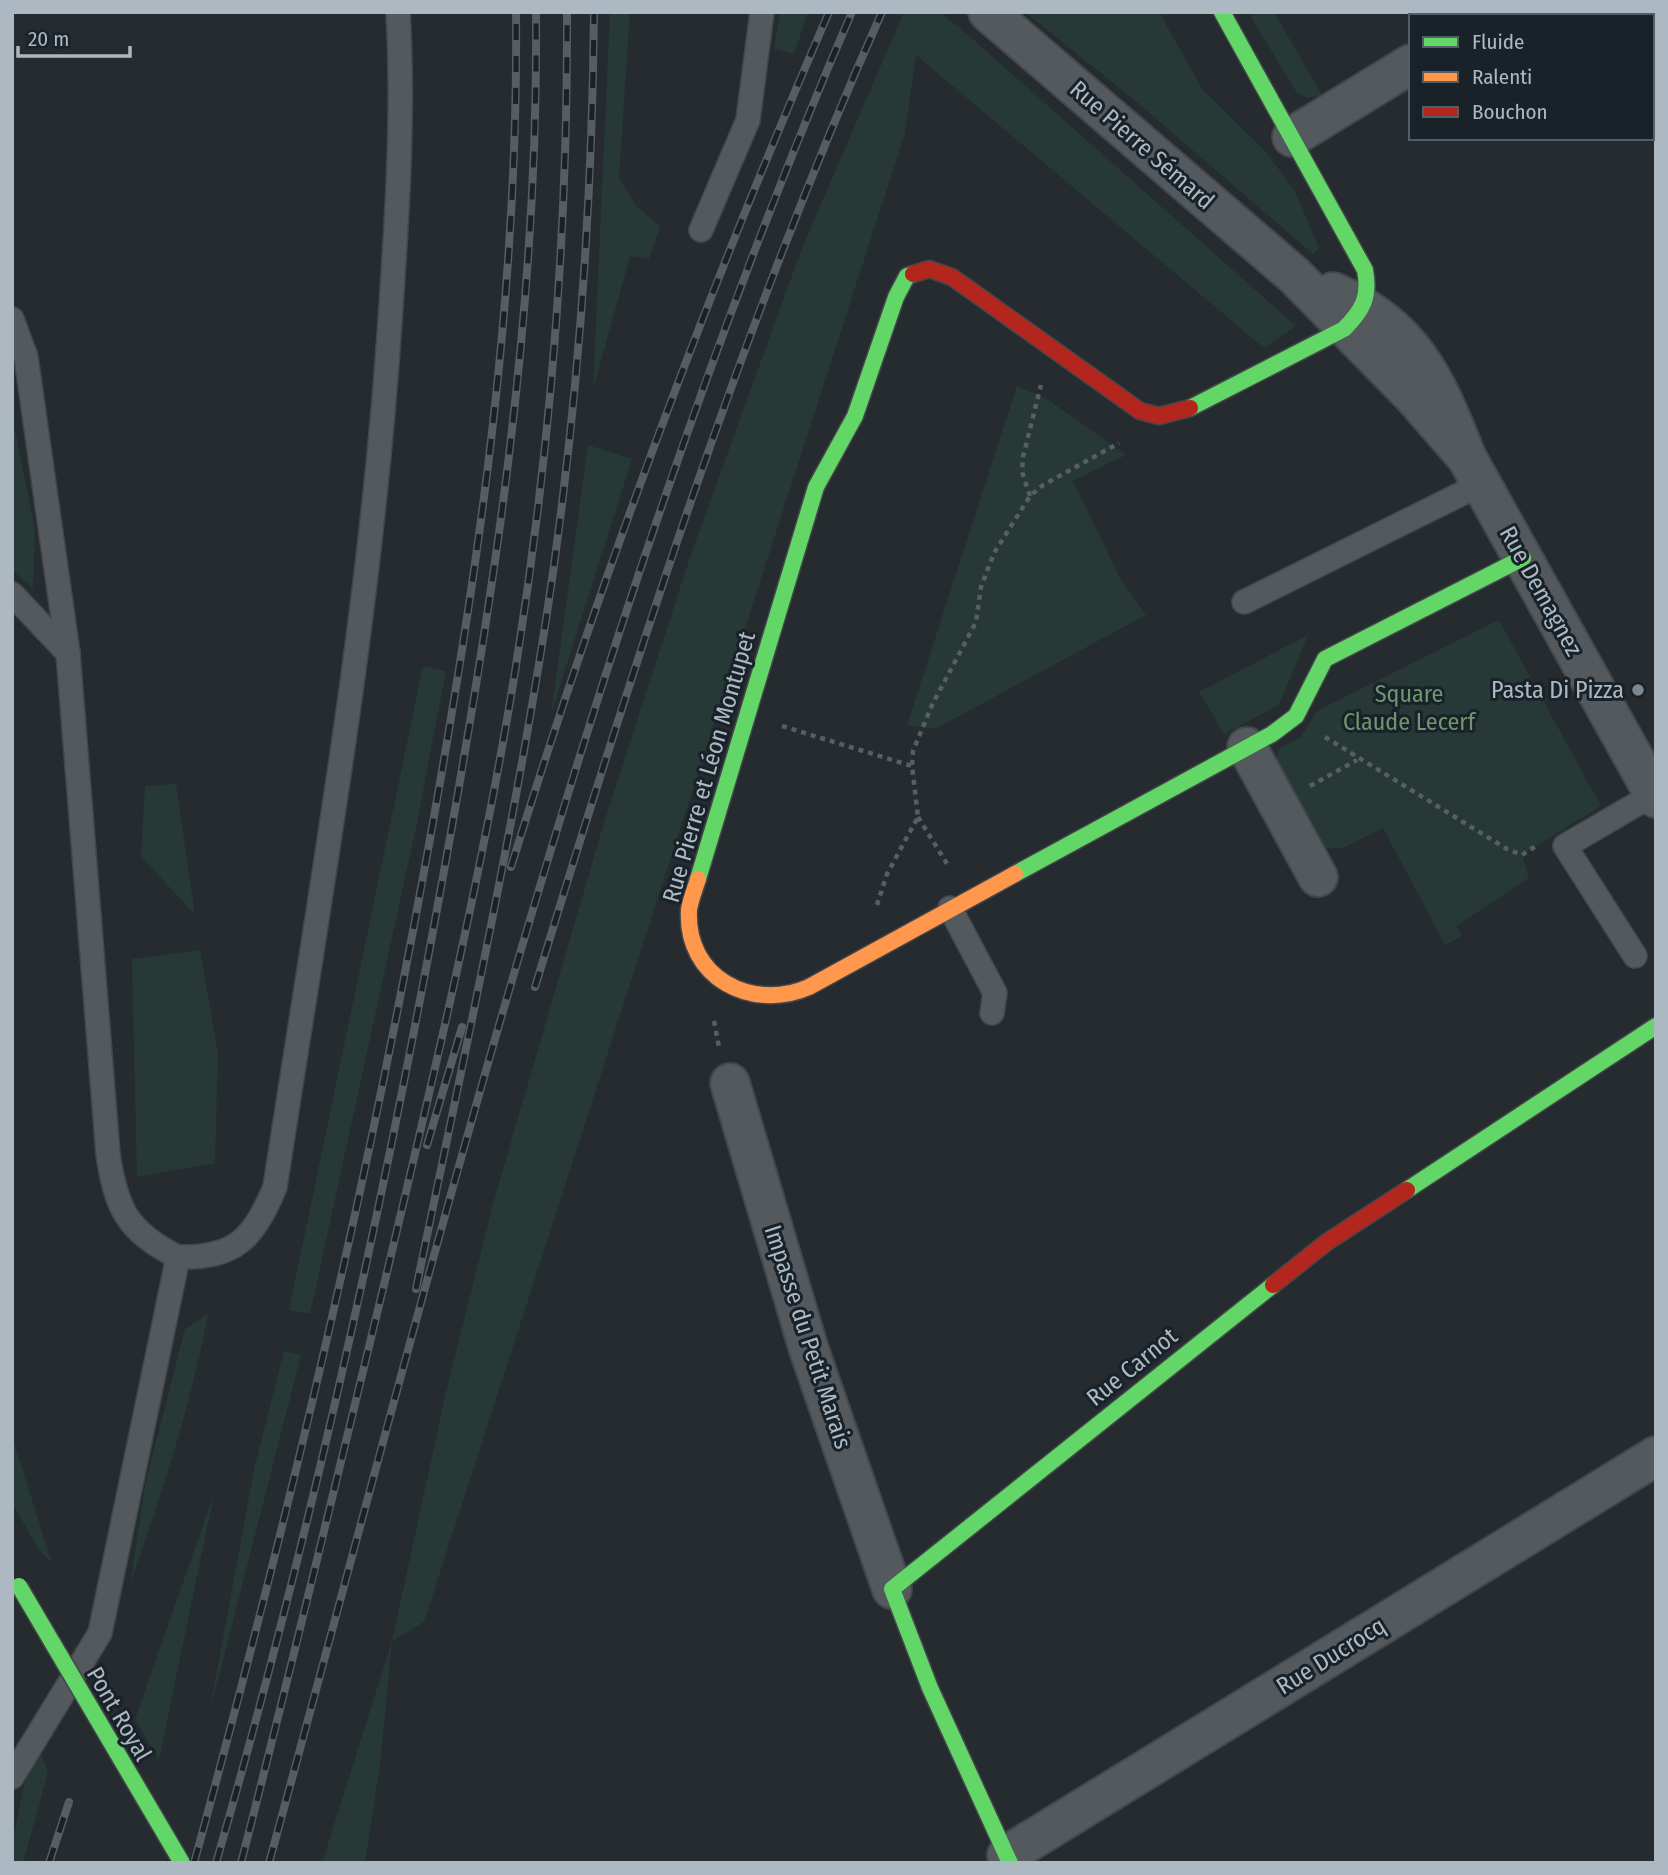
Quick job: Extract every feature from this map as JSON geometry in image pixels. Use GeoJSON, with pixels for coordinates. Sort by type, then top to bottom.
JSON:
{"type":"FeatureCollection","features":[{"type":"Feature","properties":{"kind":"street","name":"Rue Pierre Sémard"},"geometry":{"type":"LineString","coordinates":[[989,12],[1296,276],[1355,318]]}},
{"type":"Feature","properties":{"kind":"street"},"geometry":{"type":"LineString","coordinates":[[1222,12],[1365,270],[1368,285],[1355,318]]}},
{"type":"Feature","properties":{"kind":"street"},"geometry":{"type":"LineString","coordinates":[[1292,136],[1409,65]]}},
{"type":"Feature","properties":{"kind":"street","name":"Rue Pierre et Léon Montupet"},"geometry":{"type":"LineString","coordinates":[[725,984],[709,969],[697,948],[689,927],[689,910],[745,715],[816,487],[855,416],[896,297],[907,276],[929,269],[952,277],[1140,411],[1159,416],[1181,413],[1355,318]]}},
{"type":"Feature","properties":{"kind":"street","name":"Rue Demagnez"},"geometry":{"type":"LineString","coordinates":[[1355,318],[1394,328],[1421,359],[1443,399],[1474,471],[1655,796]]}},
{"type":"Feature","properties":{"kind":"street"},"geometry":{"type":"LineString","coordinates":[[725,984],[748,995],[793,994],[883,946],[1272,734],[1296,716],[1317,670],[1325,659],[1522,558]]}},
{"type":"Feature","properties":{"kind":"street"},"geometry":{"type":"LineString","coordinates":[[1247,747],[1318,877]]}},
{"type":"Feature","properties":{"kind":"street","name":"Rue Carnot"},"geometry":{"type":"LineString","coordinates":[[892,1589],[1327,1242],[1656,1026]]}},
{"type":"Feature","properties":{"kind":"street","name":"Impasse du Petit Marais"},"geometry":{"type":"LineString","coordinates":[[730,1083],[809,1350],[892,1589]]}},
{"type":"Feature","properties":{"kind":"street","name":"Rue Ducrocq"},"geometry":{"type":"LineString","coordinates":[[1009,1859],[1656,1456]]}},
{"type":"Feature","properties":{"kind":"street","name":"Pont Royal"},"geometry":{"type":"LineString","coordinates":[[15,1582],[182,1863]]}},
{"type":"Feature","properties":{"kind":"street"},"geometry":{"type":"LineString","coordinates":[[892,1589],[918,1662],[1009,1859]]}},
{"type":"Feature","properties":{"kind":"lane"},"geometry":{"type":"LineString","coordinates":[[12,318],[26,357],[68,653],[113,1188],[135,1230],[153,1245],[178,1257],[203,1258],[226,1252],[250,1234],[261,1221],[275,1187],[367,585],[384,412],[401,143],[398,12]]}},
{"type":"Feature","properties":{"kind":"lane"},"geometry":{"type":"LineString","coordinates":[[701,230],[748,120],[762,12]]}},
{"type":"Feature","properties":{"kind":"lane"},"geometry":{"type":"LineString","coordinates":[[1244,602],[1474,471]]}},
{"type":"Feature","properties":{"kind":"lane"},"geometry":{"type":"LineString","coordinates":[[12,594],[68,653]]}},
{"type":"Feature","properties":{"kind":"lane"},"geometry":{"type":"LineString","coordinates":[[1635,956],[1565,846],[1655,796]]}},
{"type":"Feature","properties":{"kind":"lane"},"geometry":{"type":"LineString","coordinates":[[959,903],[995,993],[992,1013]]}},
{"type":"Feature","properties":{"kind":"lane"},"geometry":{"type":"LineString","coordinates":[[12,1777],[100,1633],[178,1257]]}},
{"type":"Feature","properties":{"kind":"path"},"geometry":{"type":"LineString","coordinates":[[1030,496],[1022,472],[1023,457],[1037,394],[1046,369],[1057,354]]}},
{"type":"Feature","properties":{"kind":"path"},"geometry":{"type":"LineString","coordinates":[[959,903],[918,817],[912,766],[913,751],[921,728],[976,622],[981,587],[994,554],[1030,496],[1043,485],[1115,448],[1140,411]]}},
{"type":"Feature","properties":{"kind":"path"},"geometry":{"type":"LineString","coordinates":[[745,715],[912,766]]}},
{"type":"Feature","properties":{"kind":"path"},"geometry":{"type":"LineString","coordinates":[[1296,716],[1358,760],[1507,849],[1522,855],[1544,841]]}},
{"type":"Feature","properties":{"kind":"path"},"geometry":{"type":"LineString","coordinates":[[1278,803],[1358,760]]}},
{"type":"Feature","properties":{"kind":"path"},"geometry":{"type":"LineString","coordinates":[[883,946],[870,924],[887,874],[918,817]]}},
{"type":"Feature","properties":{"kind":"path"},"geometry":{"type":"LineString","coordinates":[[725,984],[714,1010],[713,1027],[730,1083]]}},
{"type":"Feature","properties":{"kind":"green space"},"geometry":{"type":"Polygon","coordinates":[[[610,12],[630,12],[619,178],[636,206],[660,226],[649,259],[630,256],[593,390],[610,12]]]}},
{"type":"Feature","properties":{"kind":"green space"},"geometry":{"type":"Polygon","coordinates":[[[780,12],[808,12],[794,54],[774,49],[780,12]]]}},
{"type":"Feature","properties":{"kind":"green space"},"geometry":{"type":"Polygon","coordinates":[[[904,12],[939,12],[1296,326],[1264,348],[916,55],[905,133],[424,1622],[392,1641],[446,1392],[493,1204],[602,829],[690,557],[802,248],[904,12]]]}},
{"type":"Feature","properties":{"kind":"green space"},"geometry":{"type":"Polygon","coordinates":[[[1025,12],[1159,12],[1203,90],[1266,152],[1295,191],[1319,248],[1313,254],[1139,104],[1025,12]]]}},
{"type":"Feature","properties":{"kind":"green space"},"geometry":{"type":"Polygon","coordinates":[[[1259,12],[1274,12],[1322,95],[1308,98],[1297,93],[1251,17],[1259,12]]]}},
{"type":"Feature","properties":{"kind":"green space"},"geometry":{"type":"Polygon","coordinates":[[[1017,386],[1047,399],[1126,455],[1073,481],[1121,580],[1146,615],[935,729],[907,725],[1017,386]]]}},
{"type":"Feature","properties":{"kind":"green space"},"geometry":{"type":"Polygon","coordinates":[[[12,417],[35,529],[33,588],[12,570],[12,417]]]}},
{"type":"Feature","properties":{"kind":"green space"},"geometry":{"type":"Polygon","coordinates":[[[588,445],[632,459],[551,714],[588,445]]]}},
{"type":"Feature","properties":{"kind":"green space","name":"Square Claude Lecerf"},"geometry":{"type":"Polygon","coordinates":[[[1499,620],[1601,806],[1522,855],[1529,878],[1456,926],[1462,936],[1445,945],[1383,828],[1343,848],[1326,848],[1275,759],[1280,748],[1300,738],[1317,711],[1499,620]]]}},
{"type":"Feature","properties":{"kind":"green space"},"geometry":{"type":"Polygon","coordinates":[[[1308,635],[1279,705],[1224,734],[1199,692],[1308,635]]]}},
{"type":"Feature","properties":{"kind":"green space"},"geometry":{"type":"Polygon","coordinates":[[[423,666],[446,671],[417,823],[310,1314],[289,1310],[423,666]]]}},
{"type":"Feature","properties":{"kind":"green space"},"geometry":{"type":"Polygon","coordinates":[[[176,784],[195,915],[141,856],[145,786],[176,784]]]}},
{"type":"Feature","properties":{"kind":"green space"},"geometry":{"type":"Polygon","coordinates":[[[200,950],[218,1053],[215,1163],[137,1177],[132,959],[200,950]]]}},
{"type":"Feature","properties":{"kind":"green space"},"geometry":{"type":"Polygon","coordinates":[[[208,1314],[184,1417],[130,1585],[145,1485],[185,1329],[208,1314]]]}},
{"type":"Feature","properties":{"kind":"green space"},"geometry":{"type":"Polygon","coordinates":[[[284,1351],[301,1355],[208,1719],[255,1465],[284,1351]]]}},
{"type":"Feature","properties":{"kind":"green space"},"geometry":{"type":"Polygon","coordinates":[[[12,1436],[52,1564],[38,1548],[12,1503],[12,1436]]]}},
{"type":"Feature","properties":{"kind":"green space"},"geometry":{"type":"Polygon","coordinates":[[[214,1494],[159,1760],[135,1719],[214,1494]]]}},
{"type":"Feature","properties":{"kind":"green space"},"geometry":{"type":"Polygon","coordinates":[[[392,1641],[380,1765],[365,1863],[322,1863],[392,1641]]]}},
{"type":"Feature","properties":{"kind":"green space"},"geometry":{"type":"Polygon","coordinates":[[[34,1739],[48,1772],[23,1863],[12,1863],[12,1842],[34,1739]]]}},
{"type":"Feature","properties":{"kind":"railway"},"geometry":{"type":"LineString","coordinates":[[194,1863],[324,1354],[406,968],[448,737],[480,531],[503,324],[511,220],[516,12]]}},
{"type":"Feature","properties":{"kind":"railway"},"geometry":{"type":"LineString","coordinates":[[216,1863],[281,1626],[339,1386],[391,1145],[458,794],[494,572],[521,349],[535,125],[536,12]]}},
{"type":"Feature","properties":{"kind":"railway"},"geometry":{"type":"LineString","coordinates":[[241,1863],[419,1138],[471,906],[502,750],[527,590],[547,426],[560,261],[567,12]]}},
{"type":"Feature","properties":{"kind":"railway"},"geometry":{"type":"LineString","coordinates":[[416,1289],[502,871],[557,544],[581,317],[590,165],[594,12]]}},
{"type":"Feature","properties":{"kind":"railway"},"geometry":{"type":"LineString","coordinates":[[511,867],[582,650],[658,435],[741,222],[829,12]]}},
{"type":"Feature","properties":{"kind":"railway"},"geometry":{"type":"LineString","coordinates":[[269,1863],[461,1160],[599,695],[676,464],[760,237],[852,12]]}},
{"type":"Feature","properties":{"kind":"railway"},"geometry":{"type":"LineString","coordinates":[[535,987],[652,616],[737,372],[782,251],[882,12]]}},
{"type":"Feature","properties":{"kind":"railway"},"geometry":{"type":"LineString","coordinates":[[427,1145],[462,1027]]}},
{"type":"Feature","properties":{"kind":"railway"},"geometry":{"type":"LineString","coordinates":[[49,1863],[69,1802]]}},
{"type":"Feature","properties":{"kind":"traffic: fast"},"geometry":{"type":"LineString","coordinates":[[1190,408],[1344,329],[1356,316],[1366,296],[1365,270],[1222,12]]}},
{"type":"Feature","properties":{"kind":"traffic: fast"},"geometry":{"type":"LineString","coordinates":[[698,879],[816,487],[855,416],[896,297],[907,276],[913,274]]}},
{"type":"Feature","properties":{"kind":"traffic: fast"},"geometry":{"type":"LineString","coordinates":[[1015,874],[1272,734],[1296,716],[1325,659],[1523,558]]}},
{"type":"Feature","properties":{"kind":"traffic: fast"},"geometry":{"type":"LineString","coordinates":[[1407,1190],[1656,1026]]}},
{"type":"Feature","properties":{"kind":"traffic: fast"},"geometry":{"type":"LineString","coordinates":[[1010,1863],[930,1688],[892,1589],[1273,1285]]}},
{"type":"Feature","properties":{"kind":"traffic: fast"},"geometry":{"type":"LineString","coordinates":[[19,1586],[182,1863]]}},
{"type":"Feature","properties":{"kind":"traffic: slow"},"geometry":{"type":"LineString","coordinates":[[698,879],[689,910],[691,934],[698,954],[710,971],[726,983],[745,992],[766,995],[787,994],[809,987],[1015,874]]}},
{"type":"Feature","properties":{"kind":"traffic: jam"},"geometry":{"type":"LineString","coordinates":[[913,274],[929,269],[952,277],[1140,411],[1159,416],[1190,408]]}},
{"type":"Feature","properties":{"kind":"traffic: jam"},"geometry":{"type":"LineString","coordinates":[[1273,1285],[1327,1242],[1407,1190]]}},
{"type":"Feature","properties":{"kind":"place","name":"Pasta Di Pizza"},"geometry":{"type":"Point","coordinates":[1638,690]}}]}
